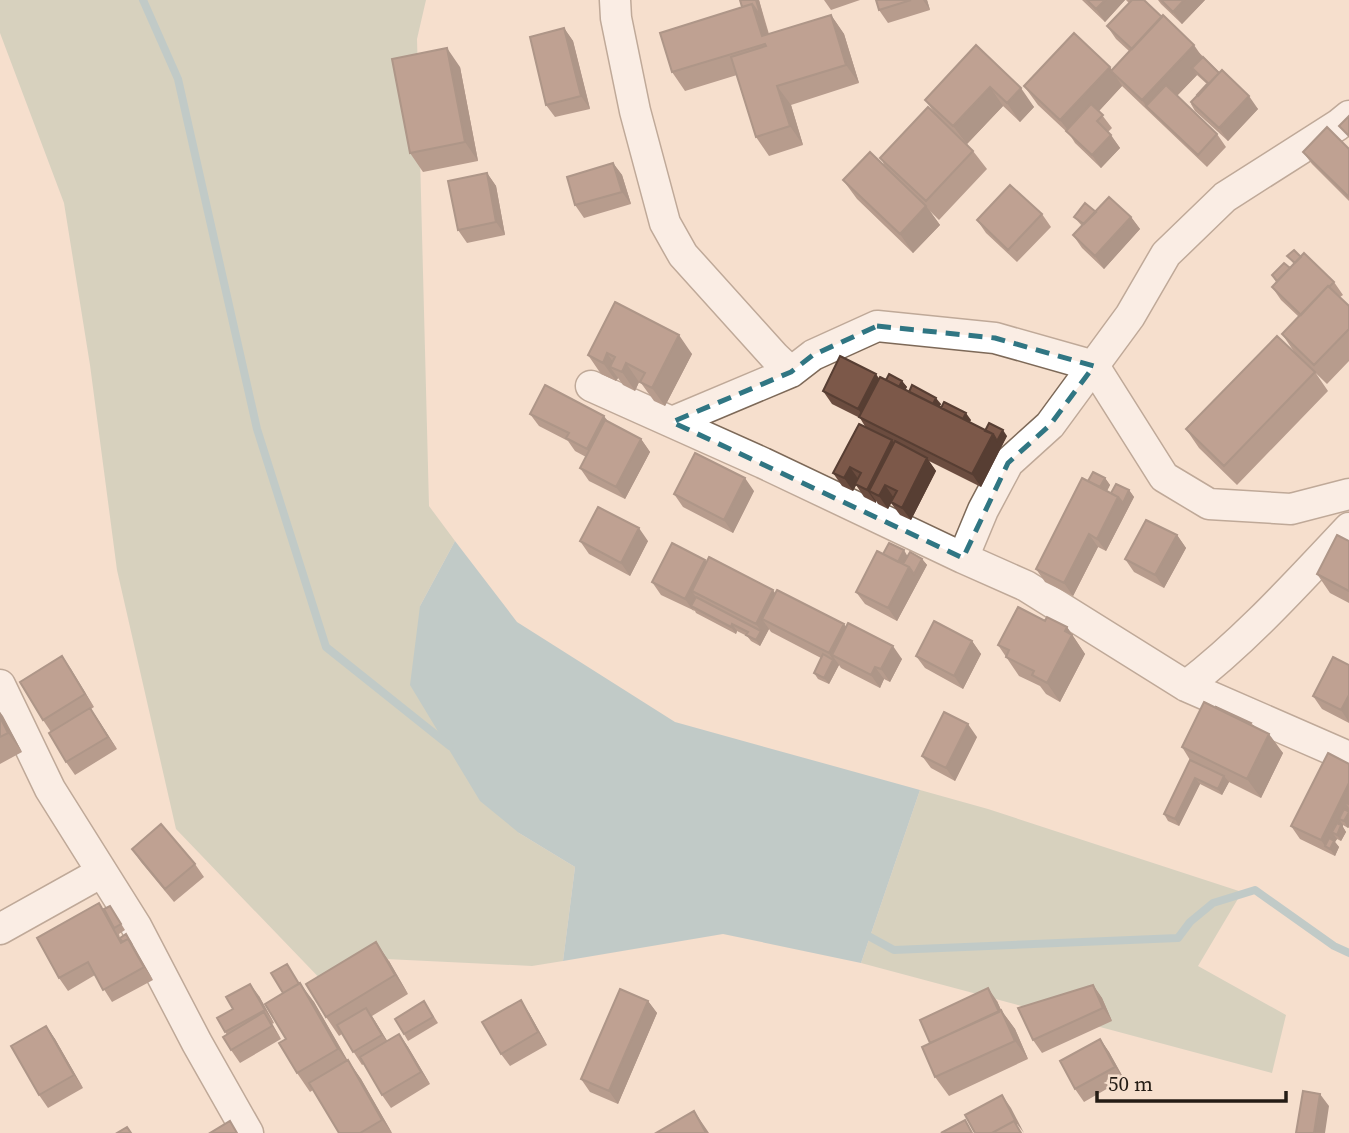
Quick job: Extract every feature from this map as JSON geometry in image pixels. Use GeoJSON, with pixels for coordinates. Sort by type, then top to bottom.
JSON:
{"type":"FeatureCollection","features":[{"type":"Feature","properties":{"kind":"street"},"geometry":{"type":"LineString","coordinates":[[615,0],[616,18],[635,111],[665,223],[683,255],[775,358],[791,372]]}},
{"type":"Feature","properties":{"kind":"street"},"geometry":{"type":"LineString","coordinates":[[963,558],[983,510],[1008,463],[1050,425],[1130,316],[1166,254],[1225,197],[1349,116]]}},
{"type":"Feature","properties":{"kind":"street"},"geometry":{"type":"LineString","coordinates":[[672,422],[791,372],[813,355],[877,326],[995,338],[1094,366],[1164,477],[1209,504],[1291,509],[1349,495]]}},
{"type":"Feature","properties":{"kind":"street"},"geometry":{"type":"LineString","coordinates":[[591,386],[1026,586],[1186,686],[1349,757]]}},
{"type":"Feature","properties":{"kind":"street"},"geometry":{"type":"LineString","coordinates":[[1186,686],[1211,667],[1281,600],[1349,528]]}},
{"type":"Feature","properties":{"kind":"street"},"geometry":{"type":"LineString","coordinates":[[0,685],[50,789],[136,926],[248,1133]]}},
{"type":"Feature","properties":{"kind":"street"},"geometry":{"type":"LineString","coordinates":[[0,929],[102,872]]}},
{"type":"Feature","properties":{"kind":"highlighted area"},"geometry":{"type":"Polygon","coordinates":[[[877,326],[995,338],[1094,366],[1050,425],[1008,463],[963,558],[672,422],[791,372],[813,355],[877,326]]]}},
{"type":"Feature","properties":{"kind":"green space"},"geometry":{"type":"Polygon","coordinates":[[[0,0],[426,0],[417,39],[429,506],[455,541],[420,606],[519,833],[575,867],[563,961],[532,966],[386,959],[329,988],[176,829],[117,570],[90,365],[64,203],[0,33],[0,0]]]}},
{"type":"Feature","properties":{"kind":"green space"},"geometry":{"type":"Polygon","coordinates":[[[920,790],[988,809],[1242,892],[1198,966],[1286,1015],[1272,1073],[861,963],[920,790]]]}},
{"type":"Feature","properties":{"kind":"water"},"geometry":{"type":"Polygon","coordinates":[[[455,541],[517,622],[675,722],[920,790],[861,963],[723,934],[563,961],[575,867],[519,833],[480,801],[410,685],[420,606],[455,541]]]}},
{"type":"Feature","properties":{"kind":"building"},"geometry":{"type":"Polygon","coordinates":[[[740,0],[756,0],[761,17],[752,4],[742,7],[740,0]]]}},
{"type":"Feature","properties":{"kind":"building"},"geometry":{"type":"Polygon","coordinates":[[[876,0],[911,0],[879,10],[876,0]]]}},
{"type":"Feature","properties":{"kind":"building"},"geometry":{"type":"Polygon","coordinates":[[[1087,0],[1105,0],[1096,9],[1087,0]]]}},
{"type":"Feature","properties":{"kind":"building"},"geometry":{"type":"Polygon","coordinates":[[[1132,0],[1144,0],[1162,17],[1132,49],[1107,26],[1132,0]]]}},
{"type":"Feature","properties":{"kind":"building"},"geometry":{"type":"Polygon","coordinates":[[[1161,0],[1184,0],[1173,12],[1161,0]]]}},
{"type":"Feature","properties":{"kind":"building"},"geometry":{"type":"Polygon","coordinates":[[[752,4],[762,36],[831,15],[846,65],[777,86],[790,126],[756,137],[731,57],[766,46],[765,44],[672,72],[660,33],[752,4]]]}},
{"type":"Feature","properties":{"kind":"building"},"geometry":{"type":"Polygon","coordinates":[[[1163,15],[1194,45],[1142,100],[1111,71],[1163,15]]]}},
{"type":"Feature","properties":{"kind":"building"},"geometry":{"type":"Polygon","coordinates":[[[564,28],[581,96],[546,105],[530,37],[564,28]]]}},
{"type":"Feature","properties":{"kind":"building"},"geometry":{"type":"Polygon","coordinates":[[[1074,33],[1110,67],[1060,120],[1024,86],[1074,33]]]}},
{"type":"Feature","properties":{"kind":"building"},"geometry":{"type":"Polygon","coordinates":[[[976,45],[1021,88],[1007,103],[990,87],[953,126],[925,100],[976,45]]]}},
{"type":"Feature","properties":{"kind":"building"},"geometry":{"type":"Polygon","coordinates":[[[447,48],[465,142],[410,153],[392,59],[447,48]]]}},
{"type":"Feature","properties":{"kind":"building"},"geometry":{"type":"Polygon","coordinates":[[[1203,57],[1219,73],[1198,96],[1208,83],[1192,68],[1203,57]]]}},
{"type":"Feature","properties":{"kind":"building"},"geometry":{"type":"Polygon","coordinates":[[[1222,70],[1249,96],[1219,128],[1191,102],[1222,70]]]}},
{"type":"Feature","properties":{"kind":"building"},"geometry":{"type":"Polygon","coordinates":[[[1166,85],[1217,134],[1198,155],[1146,106],[1166,85]]]}},
{"type":"Feature","properties":{"kind":"building"},"geometry":{"type":"Polygon","coordinates":[[[1091,104],[1103,115],[1097,121],[1111,135],[1092,155],[1066,131],[1091,104]]]}},
{"type":"Feature","properties":{"kind":"building"},"geometry":{"type":"Polygon","coordinates":[[[928,107],[973,151],[926,201],[880,158],[928,107]]]}},
{"type":"Feature","properties":{"kind":"building"},"geometry":{"type":"Polygon","coordinates":[[[1349,116],[1349,136],[1339,126],[1349,116]]]}},
{"type":"Feature","properties":{"kind":"building"},"geometry":{"type":"Polygon","coordinates":[[[1327,127],[1349,149],[1349,197],[1303,152],[1327,127]]]}},
{"type":"Feature","properties":{"kind":"building"},"geometry":{"type":"Polygon","coordinates":[[[870,152],[926,206],[900,234],[843,180],[870,152]]]}},
{"type":"Feature","properties":{"kind":"building"},"geometry":{"type":"Polygon","coordinates":[[[613,163],[622,192],[575,205],[567,177],[613,163]]]}},
{"type":"Feature","properties":{"kind":"building"},"geometry":{"type":"Polygon","coordinates":[[[487,173],[496,222],[458,230],[448,181],[487,173]]]}},
{"type":"Feature","properties":{"kind":"building"},"geometry":{"type":"Polygon","coordinates":[[[1010,185],[1042,214],[1008,250],[977,220],[1010,185]]]}},
{"type":"Feature","properties":{"kind":"building"},"geometry":{"type":"Polygon","coordinates":[[[1109,197],[1131,217],[1095,256],[1073,235],[1109,197]]]}},
{"type":"Feature","properties":{"kind":"building"},"geometry":{"type":"Polygon","coordinates":[[[1085,203],[1096,212],[1084,224],[1074,217],[1085,203]]]}},
{"type":"Feature","properties":{"kind":"building"},"geometry":{"type":"Polygon","coordinates":[[[1294,250],[1301,257],[1295,263],[1287,256],[1294,250]]]}},
{"type":"Feature","properties":{"kind":"building"},"geometry":{"type":"Polygon","coordinates":[[[1304,253],[1334,282],[1301,315],[1272,287],[1304,253]]]}},
{"type":"Feature","properties":{"kind":"building"},"geometry":{"type":"Polygon","coordinates":[[[1284,263],[1290,268],[1277,281],[1272,275],[1284,263]]]}},
{"type":"Feature","properties":{"kind":"building"},"geometry":{"type":"Polygon","coordinates":[[[1328,286],[1349,306],[1349,329],[1314,365],[1282,334],[1328,286]]]}},
{"type":"Feature","properties":{"kind":"building"},"geometry":{"type":"Polygon","coordinates":[[[615,302],[679,335],[652,388],[640,382],[645,373],[626,363],[622,372],[610,367],[615,357],[607,353],[603,363],[588,355],[615,302]]]}},
{"type":"Feature","properties":{"kind":"building"},"geometry":{"type":"Polygon","coordinates":[[[1277,336],[1315,372],[1224,466],[1186,429],[1277,336]]]}},
{"type":"Feature","properties":{"kind":"building"},"geometry":{"type":"Polygon","coordinates":[[[840,356],[876,374],[858,409],[823,391],[840,356]]]}},
{"type":"Feature","properties":{"kind":"building"},"geometry":{"type":"Polygon","coordinates":[[[889,374],[902,381],[899,387],[886,380],[889,374]]]}},
{"type":"Feature","properties":{"kind":"building"},"geometry":{"type":"Polygon","coordinates":[[[880,377],[993,434],[972,474],[859,417],[880,377]]]}},
{"type":"Feature","properties":{"kind":"building"},"geometry":{"type":"Polygon","coordinates":[[[545,385],[604,416],[587,449],[566,438],[569,433],[530,414],[545,385]]]}},
{"type":"Feature","properties":{"kind":"building"},"geometry":{"type":"Polygon","coordinates":[[[912,385],[936,398],[933,404],[909,392],[912,385]]]}},
{"type":"Feature","properties":{"kind":"building"},"geometry":{"type":"Polygon","coordinates":[[[944,402],[966,413],[963,419],[941,408],[944,402]]]}},
{"type":"Feature","properties":{"kind":"building"},"geometry":{"type":"Polygon","coordinates":[[[605,420],[641,439],[616,487],[580,468],[605,420]]]}},
{"type":"Feature","properties":{"kind":"building"},"geometry":{"type":"Polygon","coordinates":[[[989,423],[1003,430],[997,441],[993,434],[985,431],[989,423]]]}},
{"type":"Feature","properties":{"kind":"building"},"geometry":{"type":"Polygon","coordinates":[[[859,424],[892,440],[867,490],[855,484],[861,473],[850,467],[844,478],[833,473],[859,424]]]}},
{"type":"Feature","properties":{"kind":"building"},"geometry":{"type":"Polygon","coordinates":[[[895,441],[927,458],[902,508],[891,502],[897,491],[885,485],[879,496],[869,491],[895,441]]]}},
{"type":"Feature","properties":{"kind":"building"},"geometry":{"type":"Polygon","coordinates":[[[695,453],[745,478],[724,520],[674,494],[695,453]]]}},
{"type":"Feature","properties":{"kind":"building"},"geometry":{"type":"Polygon","coordinates":[[[1093,472],[1105,478],[1100,487],[1088,481],[1093,472]]]}},
{"type":"Feature","properties":{"kind":"building"},"geometry":{"type":"Polygon","coordinates":[[[1082,478],[1118,497],[1097,539],[1089,534],[1064,583],[1036,569],[1082,478]]]}},
{"type":"Feature","properties":{"kind":"building"},"geometry":{"type":"Polygon","coordinates":[[[1116,484],[1129,490],[1123,503],[1111,493],[1116,484]]]}},
{"type":"Feature","properties":{"kind":"building"},"geometry":{"type":"Polygon","coordinates":[[[598,507],[639,528],[621,563],[580,541],[598,507]]]}},
{"type":"Feature","properties":{"kind":"building"},"geometry":{"type":"Polygon","coordinates":[[[1146,520],[1177,535],[1155,575],[1125,559],[1146,520]]]}},
{"type":"Feature","properties":{"kind":"building"},"geometry":{"type":"Polygon","coordinates":[[[1337,535],[1349,541],[1349,591],[1317,574],[1337,535]]]}},
{"type":"Feature","properties":{"kind":"building"},"geometry":{"type":"Polygon","coordinates":[[[672,543],[705,560],[685,599],[652,582],[672,543]]]}},
{"type":"Feature","properties":{"kind":"building"},"geometry":{"type":"Polygon","coordinates":[[[889,543],[904,550],[898,562],[883,554],[889,543]]]}},
{"type":"Feature","properties":{"kind":"building"},"geometry":{"type":"Polygon","coordinates":[[[877,551],[909,567],[888,608],[856,592],[877,551]]]}},
{"type":"Feature","properties":{"kind":"building"},"geometry":{"type":"Polygon","coordinates":[[[910,552],[922,559],[914,574],[903,564],[910,552]]]}},
{"type":"Feature","properties":{"kind":"building"},"geometry":{"type":"Polygon","coordinates":[[[709,557],[773,590],[756,624],[692,591],[709,557]]]}},
{"type":"Feature","properties":{"kind":"building"},"geometry":{"type":"Polygon","coordinates":[[[777,590],[844,624],[829,653],[762,619],[777,590]]]}},
{"type":"Feature","properties":{"kind":"building"},"geometry":{"type":"Polygon","coordinates":[[[696,597],[761,631],[756,640],[746,635],[748,632],[732,624],[731,627],[691,606],[696,597]]]}},
{"type":"Feature","properties":{"kind":"building"},"geometry":{"type":"Polygon","coordinates":[[[1018,607],[1045,621],[1047,617],[1067,627],[1065,631],[1072,635],[1047,683],[1032,675],[1034,671],[1006,657],[1009,650],[998,645],[1018,607]]]}},
{"type":"Feature","properties":{"kind":"building"},"geometry":{"type":"Polygon","coordinates":[[[934,621],[972,641],[954,676],[916,656],[934,621]]]}},
{"type":"Feature","properties":{"kind":"building"},"geometry":{"type":"Polygon","coordinates":[[[848,623],[893,646],[881,669],[875,667],[871,675],[832,655],[848,623]]]}},
{"type":"Feature","properties":{"kind":"building"},"geometry":{"type":"Polygon","coordinates":[[[823,654],[833,660],[824,678],[814,673],[823,654]]]}},
{"type":"Feature","properties":{"kind":"building"},"geometry":{"type":"Polygon","coordinates":[[[62,656],[85,694],[43,720],[20,682],[62,656]]]}},
{"type":"Feature","properties":{"kind":"building"},"geometry":{"type":"Polygon","coordinates":[[[1333,657],[1349,665],[1349,695],[1341,710],[1313,696],[1333,657]]]}},
{"type":"Feature","properties":{"kind":"building"},"geometry":{"type":"Polygon","coordinates":[[[1204,702],[1269,734],[1247,779],[1182,747],[1204,702]]]}},
{"type":"Feature","properties":{"kind":"building"},"geometry":{"type":"Polygon","coordinates":[[[1216,707],[1251,723],[1250,724],[1216,707]]]}},
{"type":"Feature","properties":{"kind":"building"},"geometry":{"type":"Polygon","coordinates":[[[90,708],[108,737],[66,762],[49,733],[90,708]]]}},
{"type":"Feature","properties":{"kind":"building"},"geometry":{"type":"Polygon","coordinates":[[[944,712],[968,724],[946,768],[922,756],[944,712]]]}},
{"type":"Feature","properties":{"kind":"building"},"geometry":{"type":"Polygon","coordinates":[[[0,717],[8,733],[0,737],[0,717]]]}},
{"type":"Feature","properties":{"kind":"building"},"geometry":{"type":"Polygon","coordinates":[[[1328,753],[1349,764],[1349,783],[1321,840],[1291,826],[1328,753]]]}},
{"type":"Feature","properties":{"kind":"building"},"geometry":{"type":"Polygon","coordinates":[[[1190,760],[1224,776],[1218,789],[1195,778],[1175,819],[1164,814],[1190,760]]]}},
{"type":"Feature","properties":{"kind":"building"},"geometry":{"type":"Polygon","coordinates":[[[1344,809],[1349,812],[1344,821],[1339,819],[1344,809]]]}},
{"type":"Feature","properties":{"kind":"building"},"geometry":{"type":"Polygon","coordinates":[[[1337,823],[1341,825],[1337,835],[1332,832],[1337,823]]]}},
{"type":"Feature","properties":{"kind":"building"},"geometry":{"type":"Polygon","coordinates":[[[161,824],[195,864],[165,889],[132,849],[161,824]]]}},
{"type":"Feature","properties":{"kind":"building"},"geometry":{"type":"Polygon","coordinates":[[[1329,838],[1334,841],[1330,849],[1325,846],[1329,838]]]}},
{"type":"Feature","properties":{"kind":"building"},"geometry":{"type":"Polygon","coordinates":[[[99,903],[121,943],[128,939],[144,967],[103,990],[88,962],[59,978],[37,938],[99,903]]]}},
{"type":"Feature","properties":{"kind":"building"},"geometry":{"type":"Polygon","coordinates":[[[110,906],[121,924],[114,928],[104,909],[110,906]]]}},
{"type":"Feature","properties":{"kind":"building"},"geometry":{"type":"Polygon","coordinates":[[[126,934],[132,945],[128,939],[122,942],[120,938],[126,934]]]}},
{"type":"Feature","properties":{"kind":"building"},"geometry":{"type":"Polygon","coordinates":[[[376,942],[395,975],[326,1017],[306,984],[376,942]]]}},
{"type":"Feature","properties":{"kind":"building"},"geometry":{"type":"Polygon","coordinates":[[[287,964],[299,984],[283,993],[271,973],[287,964]]]}},
{"type":"Feature","properties":{"kind":"building"},"geometry":{"type":"Polygon","coordinates":[[[300,983],[338,1049],[297,1073],[279,1043],[286,1039],[265,1004],[300,983]]]}},
{"type":"Feature","properties":{"kind":"building"},"geometry":{"type":"Polygon","coordinates":[[[250,984],[265,1010],[225,1032],[217,1018],[233,1009],[226,997],[250,984]]]}},
{"type":"Feature","properties":{"kind":"building"},"geometry":{"type":"Polygon","coordinates":[[[1093,985],[1103,1008],[1033,1040],[1018,1008],[1093,985]]]}},
{"type":"Feature","properties":{"kind":"building"},"geometry":{"type":"Polygon","coordinates":[[[988,988],[999,1012],[930,1043],[920,1020],[988,988]]]}},
{"type":"Feature","properties":{"kind":"building"},"geometry":{"type":"Polygon","coordinates":[[[620,989],[648,1001],[609,1091],[581,1079],[620,989]]]}},
{"type":"Feature","properties":{"kind":"building"},"geometry":{"type":"Polygon","coordinates":[[[521,1000],[538,1032],[501,1054],[482,1022],[521,1000]]]}},
{"type":"Feature","properties":{"kind":"building"},"geometry":{"type":"Polygon","coordinates":[[[424,1001],[433,1017],[404,1034],[395,1019],[424,1001]]]}},
{"type":"Feature","properties":{"kind":"building"},"geometry":{"type":"Polygon","coordinates":[[[366,1008],[382,1035],[353,1052],[337,1025],[366,1008]]]}},
{"type":"Feature","properties":{"kind":"building"},"geometry":{"type":"Polygon","coordinates":[[[1001,1010],[1015,1041],[935,1077],[922,1047],[1001,1010]]]}},
{"type":"Feature","properties":{"kind":"building"},"geometry":{"type":"Polygon","coordinates":[[[264,1012],[272,1026],[231,1050],[223,1037],[264,1012]]]}},
{"type":"Feature","properties":{"kind":"building"},"geometry":{"type":"Polygon","coordinates":[[[46,1026],[74,1075],[39,1095],[11,1046],[46,1026]]]}},
{"type":"Feature","properties":{"kind":"building"},"geometry":{"type":"Polygon","coordinates":[[[399,1034],[421,1072],[382,1095],[360,1057],[399,1034]]]}},
{"type":"Feature","properties":{"kind":"building"},"geometry":{"type":"Polygon","coordinates":[[[1100,1039],[1115,1067],[1075,1089],[1060,1061],[1100,1039]]]}},
{"type":"Feature","properties":{"kind":"building"},"geometry":{"type":"Polygon","coordinates":[[[348,1060],[382,1120],[360,1133],[339,1133],[309,1083],[348,1060]]]}},
{"type":"Feature","properties":{"kind":"building"},"geometry":{"type":"Polygon","coordinates":[[[1303,1091],[1320,1094],[1314,1133],[1296,1133],[1303,1091]]]}},
{"type":"Feature","properties":{"kind":"building"},"geometry":{"type":"Polygon","coordinates":[[[1002,1095],[1017,1124],[1014,1121],[992,1133],[975,1133],[965,1115],[1002,1095]]]}},
{"type":"Feature","properties":{"kind":"building"},"geometry":{"type":"Polygon","coordinates":[[[694,1111],[706,1133],[656,1133],[694,1111]]]}},
{"type":"Feature","properties":{"kind":"building"},"geometry":{"type":"Polygon","coordinates":[[[965,1120],[972,1133],[941,1133],[965,1120]]]}},
{"type":"Feature","properties":{"kind":"building"},"geometry":{"type":"Polygon","coordinates":[[[230,1121],[237,1133],[210,1133],[230,1121]]]}},
{"type":"Feature","properties":{"kind":"building"},"geometry":{"type":"Polygon","coordinates":[[[1014,1121],[1021,1133],[992,1133],[1014,1121]]]}},
{"type":"Feature","properties":{"kind":"building"},"geometry":{"type":"Polygon","coordinates":[[[127,1127],[131,1133],[117,1133],[127,1127]]]}},
{"type":"Feature","properties":{"kind":"waterway"},"geometry":{"type":"LineString","coordinates":[[143,0],[178,79],[257,429],[326,647],[450,746]]}},
{"type":"Feature","properties":{"kind":"waterway"},"geometry":{"type":"LineString","coordinates":[[861,932],[894,950],[1178,938],[1190,922],[1213,903],[1255,890],[1334,946],[1349,953]]}}]}
